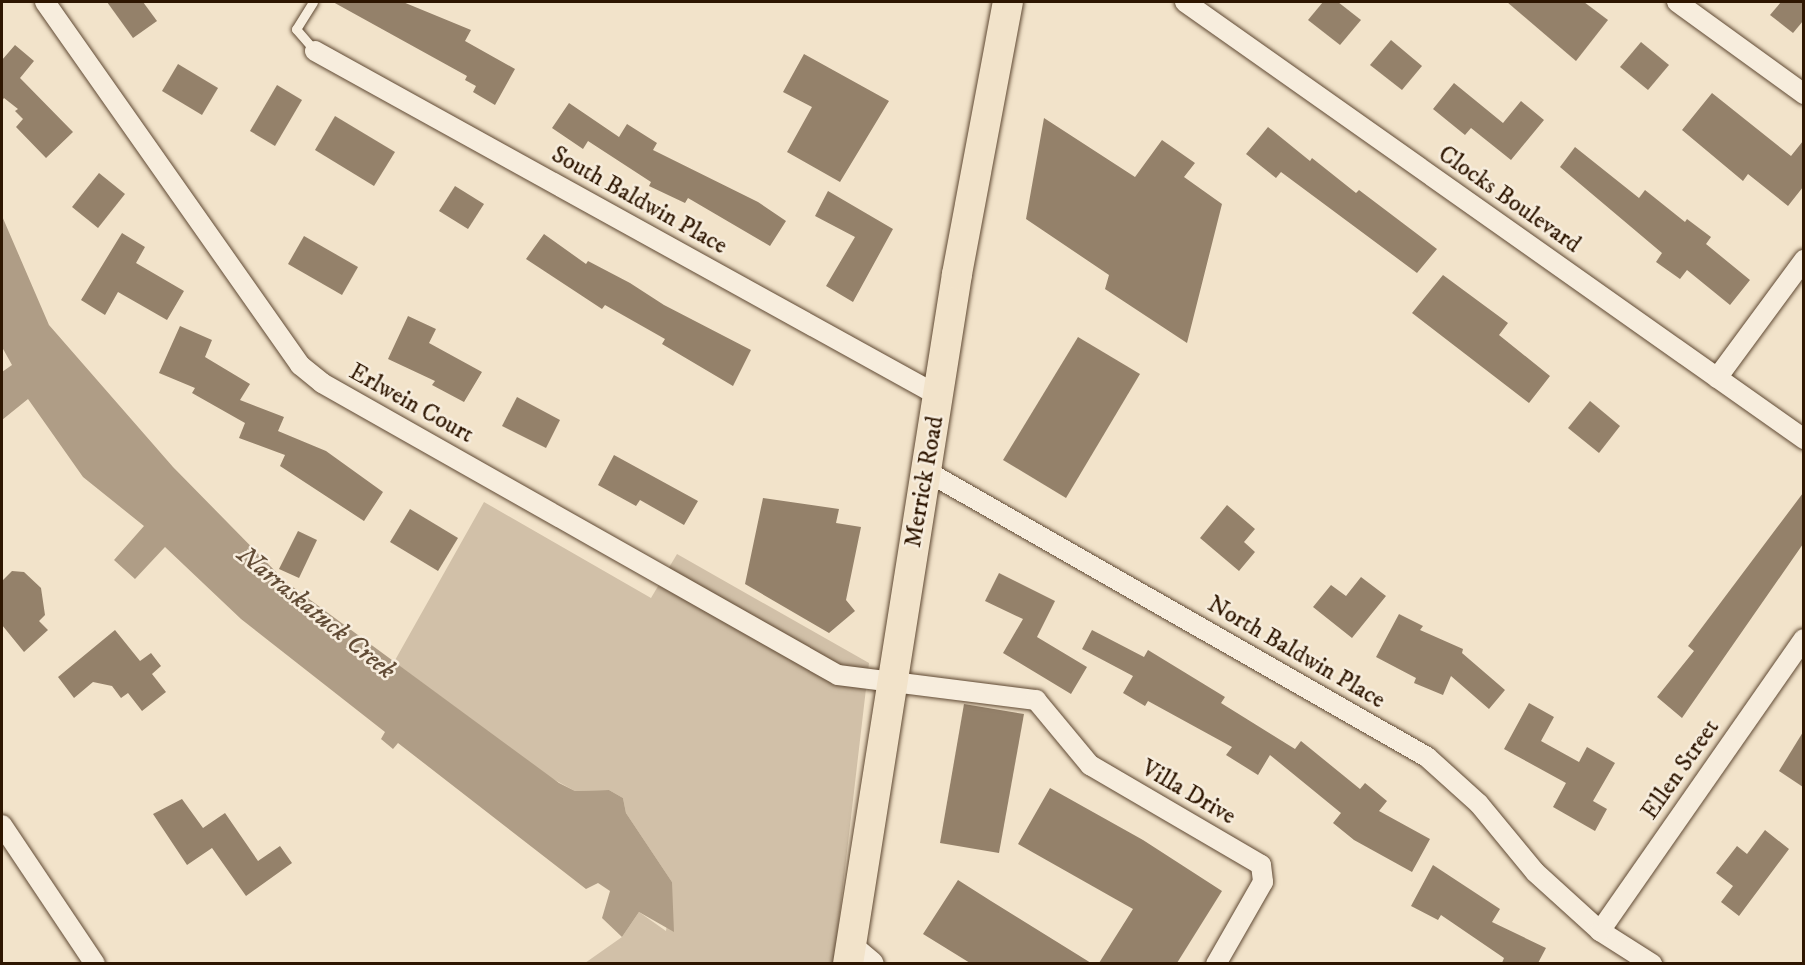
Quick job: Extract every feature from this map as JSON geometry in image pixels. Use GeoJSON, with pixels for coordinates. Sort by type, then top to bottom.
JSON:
{"type":"FeatureCollection","features":[{"type":"Feature","properties":{"kind":"main road","name":"Merrick Road"},"geometry":{"type":"LineString","coordinates":[[857,959],[893,680],[926,471],[1008,2]]}},
{"type":"Feature","properties":{"kind":"street","name":"Erlwein Court"},"geometry":{"type":"LineString","coordinates":[[45,2],[300,365],[322,383],[838,675],[893,680]]}},
{"type":"Feature","properties":{"kind":"street","name":"Clocks Boulevard"},"geometry":{"type":"LineString","coordinates":[[1185,2],[1803,440]]}},
{"type":"Feature","properties":{"kind":"street"},"geometry":{"type":"LineString","coordinates":[[1677,2],[1803,94]]}},
{"type":"Feature","properties":{"kind":"street","name":"South Baldwin Place"},"geometry":{"type":"LineString","coordinates":[[315,51],[939,396]]}},
{"type":"Feature","properties":{"kind":"street"},"geometry":{"type":"LineString","coordinates":[[1717,378],[1803,260]]}},
{"type":"Feature","properties":{"kind":"street","name":"North Baldwin Place"},"geometry":{"type":"LineString","coordinates":[[926,471],[1427,757],[1479,804],[1535,872],[1600,931],[1652,963]]}},
{"type":"Feature","properties":{"kind":"street","name":"Ellen Street"},"geometry":{"type":"LineString","coordinates":[[1600,931],[1803,639]]}},
{"type":"Feature","properties":{"kind":"street","name":"Villa Drive"},"geometry":{"type":"LineString","coordinates":[[893,680],[1036,700],[1090,765],[1262,874],[1216,963]]}},
{"type":"Feature","properties":{"kind":"street"},"geometry":{"type":"LineString","coordinates":[[2,825],[95,963]]}},
{"type":"Feature","properties":{"kind":"lane"},"geometry":{"type":"LineString","coordinates":[[314,2],[296,29],[315,51]]}},
{"type":"Feature","properties":{"kind":"shaded area"},"geometry":{"type":"Polygon","coordinates":[[[484,502],[651,598],[677,554],[869,663],[834,963],[585,963],[622,937],[639,912],[666,931],[672,882],[626,813],[623,798],[609,790],[575,791],[551,778],[394,662],[484,502]]]}},
{"type":"Feature","properties":{"kind":"water","name":"Narraskatuck Creek"},"geometry":{"type":"Polygon","coordinates":[[[2,216],[49,325],[173,467],[286,582],[559,783],[575,791],[609,790],[623,798],[626,813],[672,882],[674,932],[639,912],[622,937],[602,918],[610,891],[598,883],[586,889],[398,743],[393,749],[381,739],[385,732],[241,619],[165,547],[135,579],[114,560],[144,526],[83,477],[28,399],[2,420],[2,372],[12,365],[2,347],[2,216]]]}},
{"type":"Feature","properties":{"kind":"building"},"geometry":{"type":"Polygon","coordinates":[[[107,2],[143,2],[157,21],[133,38],[107,2]]]}},
{"type":"Feature","properties":{"kind":"building"},"geometry":{"type":"Polygon","coordinates":[[[333,2],[403,2],[471,30],[465,41],[515,69],[495,105],[473,92],[476,86],[465,80],[467,76],[333,2]]]}},
{"type":"Feature","properties":{"kind":"building"},"geometry":{"type":"Polygon","coordinates":[[[1323,2],[1338,2],[1361,20],[1340,45],[1308,20],[1323,2]]]}},
{"type":"Feature","properties":{"kind":"building"},"geometry":{"type":"Polygon","coordinates":[[[1507,2],[1584,2],[1608,20],[1576,61],[1507,2]]]}},
{"type":"Feature","properties":{"kind":"building"},"geometry":{"type":"Polygon","coordinates":[[[1781,2],[1803,2],[1803,21],[1793,33],[1770,15],[1781,2]]]}},
{"type":"Feature","properties":{"kind":"building"},"geometry":{"type":"Polygon","coordinates":[[[1391,40],[1422,66],[1402,90],[1370,65],[1391,40]]]}},
{"type":"Feature","properties":{"kind":"building"},"geometry":{"type":"Polygon","coordinates":[[[1641,42],[1669,65],[1648,90],[1620,67],[1641,42]]]}},
{"type":"Feature","properties":{"kind":"building"},"geometry":{"type":"Polygon","coordinates":[[[15,45],[34,61],[20,78],[73,132],[46,158],[16,127],[23,119],[15,111],[18,109],[4,98],[2,101],[2,60],[15,45]]]}},
{"type":"Feature","properties":{"kind":"building"},"geometry":{"type":"Polygon","coordinates":[[[804,54],[889,101],[840,182],[787,152],[812,107],[783,92],[804,54]]]}},
{"type":"Feature","properties":{"kind":"building"},"geometry":{"type":"Polygon","coordinates":[[[178,64],[218,88],[202,115],[162,91],[178,64]]]}},
{"type":"Feature","properties":{"kind":"building"},"geometry":{"type":"Polygon","coordinates":[[[1454,83],[1503,123],[1521,101],[1544,120],[1511,160],[1471,128],[1465,135],[1433,109],[1454,83]]]}},
{"type":"Feature","properties":{"kind":"building"},"geometry":{"type":"Polygon","coordinates":[[[277,85],[302,100],[275,146],[250,131],[277,85]]]}},
{"type":"Feature","properties":{"kind":"building"},"geometry":{"type":"Polygon","coordinates":[[[1712,93],[1791,156],[1803,141],[1803,187],[1788,206],[1748,174],[1743,181],[1682,130],[1712,93]]]}},
{"type":"Feature","properties":{"kind":"building"},"geometry":{"type":"Polygon","coordinates":[[[569,103],[619,137],[627,124],[657,143],[653,150],[758,202],[786,221],[770,246],[688,198],[685,203],[649,186],[651,182],[588,141],[583,149],[552,128],[569,103]]]}},
{"type":"Feature","properties":{"kind":"building"},"geometry":{"type":"Polygon","coordinates":[[[335,116],[395,152],[374,186],[315,150],[335,116]]]}},
{"type":"Feature","properties":{"kind":"building"},"geometry":{"type":"Polygon","coordinates":[[[1044,118],[1135,177],[1162,140],[1195,163],[1184,177],[1222,204],[1187,343],[1105,289],[1109,275],[1026,219],[1044,118]]]}},
{"type":"Feature","properties":{"kind":"building"},"geometry":{"type":"Polygon","coordinates":[[[1268,127],[1310,161],[1312,158],[1356,193],[1359,190],[1437,249],[1417,273],[1281,172],[1276,178],[1246,154],[1268,127]]]}},
{"type":"Feature","properties":{"kind":"building"},"geometry":{"type":"Polygon","coordinates":[[[1575,147],[1639,198],[1645,190],[1685,222],[1687,219],[1711,237],[1706,244],[1750,280],[1730,305],[1687,270],[1680,279],[1656,262],[1662,253],[1560,167],[1575,147]]]}},
{"type":"Feature","properties":{"kind":"building"},"geometry":{"type":"Polygon","coordinates":[[[99,173],[125,194],[98,228],[72,207],[99,173]]]}},
{"type":"Feature","properties":{"kind":"building"},"geometry":{"type":"Polygon","coordinates":[[[455,186],[484,204],[468,229],[439,211],[455,186]]]}},
{"type":"Feature","properties":{"kind":"building"},"geometry":{"type":"Polygon","coordinates":[[[828,191],[893,229],[853,302],[826,286],[855,237],[815,216],[828,191]]]}},
{"type":"Feature","properties":{"kind":"building"},"geometry":{"type":"Polygon","coordinates":[[[122,233],[145,247],[136,263],[184,291],[167,320],[118,292],[105,315],[81,300],[122,233]]]}},
{"type":"Feature","properties":{"kind":"building"},"geometry":{"type":"Polygon","coordinates":[[[544,234],[586,264],[588,261],[630,283],[664,305],[751,350],[733,386],[662,344],[665,339],[605,305],[602,309],[526,259],[544,234]]]}},
{"type":"Feature","properties":{"kind":"building"},"geometry":{"type":"Polygon","coordinates":[[[304,236],[358,267],[342,295],[288,264],[304,236]]]}},
{"type":"Feature","properties":{"kind":"building"},"geometry":{"type":"Polygon","coordinates":[[[1443,275],[1508,323],[1499,335],[1550,376],[1529,403],[1412,313],[1443,275]]]}},
{"type":"Feature","properties":{"kind":"building"},"geometry":{"type":"Polygon","coordinates":[[[408,316],[436,329],[429,343],[482,372],[464,402],[432,385],[435,381],[388,359],[408,316]]]}},
{"type":"Feature","properties":{"kind":"building"},"geometry":{"type":"Polygon","coordinates":[[[180,326],[212,340],[205,357],[250,384],[240,400],[284,417],[278,431],[326,451],[383,492],[364,521],[280,466],[285,455],[239,438],[245,423],[192,393],[195,388],[159,373],[180,326]]]}},
{"type":"Feature","properties":{"kind":"building"},"geometry":{"type":"Polygon","coordinates":[[[1078,337],[1140,374],[1066,498],[1003,460],[1078,337]]]}},
{"type":"Feature","properties":{"kind":"building"},"geometry":{"type":"Polygon","coordinates":[[[517,397],[560,420],[546,448],[502,426],[517,397]]]}},
{"type":"Feature","properties":{"kind":"building"},"geometry":{"type":"Polygon","coordinates":[[[1590,401],[1620,426],[1599,453],[1568,428],[1590,401]]]}},
{"type":"Feature","properties":{"kind":"building"},"geometry":{"type":"Polygon","coordinates":[[[614,455],[698,501],[684,525],[640,500],[636,506],[598,485],[614,455]]]}},
{"type":"Feature","properties":{"kind":"building"},"geometry":{"type":"Polygon","coordinates":[[[1803,493],[1803,544],[1682,718],[1657,697],[1694,651],[1688,646],[1803,493]]]}},
{"type":"Feature","properties":{"kind":"building"},"geometry":{"type":"Polygon","coordinates":[[[763,498],[839,509],[836,523],[861,527],[846,600],[855,611],[829,633],[745,584],[763,498]]]}},
{"type":"Feature","properties":{"kind":"building"},"geometry":{"type":"Polygon","coordinates":[[[1227,505],[1255,529],[1244,542],[1255,552],[1239,571],[1200,538],[1227,505]]]}},
{"type":"Feature","properties":{"kind":"building"},"geometry":{"type":"Polygon","coordinates":[[[410,509],[458,538],[438,571],[390,542],[410,509]]]}},
{"type":"Feature","properties":{"kind":"building"},"geometry":{"type":"Polygon","coordinates":[[[298,531],[317,540],[299,578],[279,569],[298,531]]]}},
{"type":"Feature","properties":{"kind":"building"},"geometry":{"type":"Polygon","coordinates":[[[12,571],[24,572],[41,588],[45,615],[39,621],[48,630],[24,652],[2,625],[2,581],[12,571]]]}},
{"type":"Feature","properties":{"kind":"building"},"geometry":{"type":"Polygon","coordinates":[[[999,573],[1055,601],[1037,637],[1087,667],[1071,694],[1003,653],[1023,619],[985,601],[999,573]]]}},
{"type":"Feature","properties":{"kind":"building"},"geometry":{"type":"Polygon","coordinates":[[[1361,577],[1386,596],[1352,638],[1313,607],[1331,585],[1346,596],[1361,577]]]}},
{"type":"Feature","properties":{"kind":"building"},"geometry":{"type":"Polygon","coordinates":[[[1399,614],[1423,626],[1420,630],[1463,649],[1462,653],[1505,690],[1489,709],[1451,676],[1443,695],[1414,683],[1416,678],[1376,657],[1399,614]]]}},
{"type":"Feature","properties":{"kind":"building"},"geometry":{"type":"Polygon","coordinates":[[[115,630],[140,661],[151,653],[161,666],[152,674],[166,692],[142,711],[128,693],[121,698],[112,686],[93,682],[74,698],[58,677],[115,630]]]}},
{"type":"Feature","properties":{"kind":"building"},"geometry":{"type":"Polygon","coordinates":[[[1092,630],[1144,657],[1148,650],[1225,697],[1221,703],[1295,749],[1301,741],[1360,789],[1365,783],[1387,801],[1379,811],[1430,839],[1412,872],[1354,840],[1333,823],[1341,813],[1270,755],[1258,775],[1226,755],[1232,747],[1148,701],[1145,706],[1123,693],[1133,676],[1082,649],[1092,630]]]}},
{"type":"Feature","properties":{"kind":"building"},"geometry":{"type":"Polygon","coordinates":[[[1529,703],[1554,717],[1541,741],[1579,762],[1587,747],[1615,763],[1593,801],[1607,809],[1595,831],[1553,807],[1566,783],[1504,749],[1529,703]]]}},
{"type":"Feature","properties":{"kind":"building"},"geometry":{"type":"Polygon","coordinates":[[[964,704],[1024,714],[999,853],[940,843],[964,704]]]}},
{"type":"Feature","properties":{"kind":"building"},"geometry":{"type":"Polygon","coordinates":[[[1803,732],[1803,787],[1779,771],[1803,732]]]}},
{"type":"Feature","properties":{"kind":"building"},"geometry":{"type":"Polygon","coordinates":[[[1050,788],[1143,840],[1222,891],[1177,963],[1099,963],[1133,909],[1018,844],[1050,788]]]}},
{"type":"Feature","properties":{"kind":"building"},"geometry":{"type":"Polygon","coordinates":[[[182,799],[203,828],[225,813],[258,861],[280,846],[292,863],[246,896],[212,848],[187,865],[153,814],[182,799]]]}},
{"type":"Feature","properties":{"kind":"building"},"geometry":{"type":"Polygon","coordinates":[[[1765,830],[1789,849],[1739,916],[1721,902],[1733,886],[1716,873],[1737,846],[1747,854],[1765,830]]]}},
{"type":"Feature","properties":{"kind":"building"},"geometry":{"type":"Polygon","coordinates":[[[1433,865],[1500,909],[1492,922],[1546,948],[1538,963],[1502,963],[1504,958],[1441,915],[1438,920],[1411,906],[1433,865]]]}},
{"type":"Feature","properties":{"kind":"building"},"geometry":{"type":"Polygon","coordinates":[[[958,880],[1091,963],[970,963],[923,934],[958,880]]]}}]}
